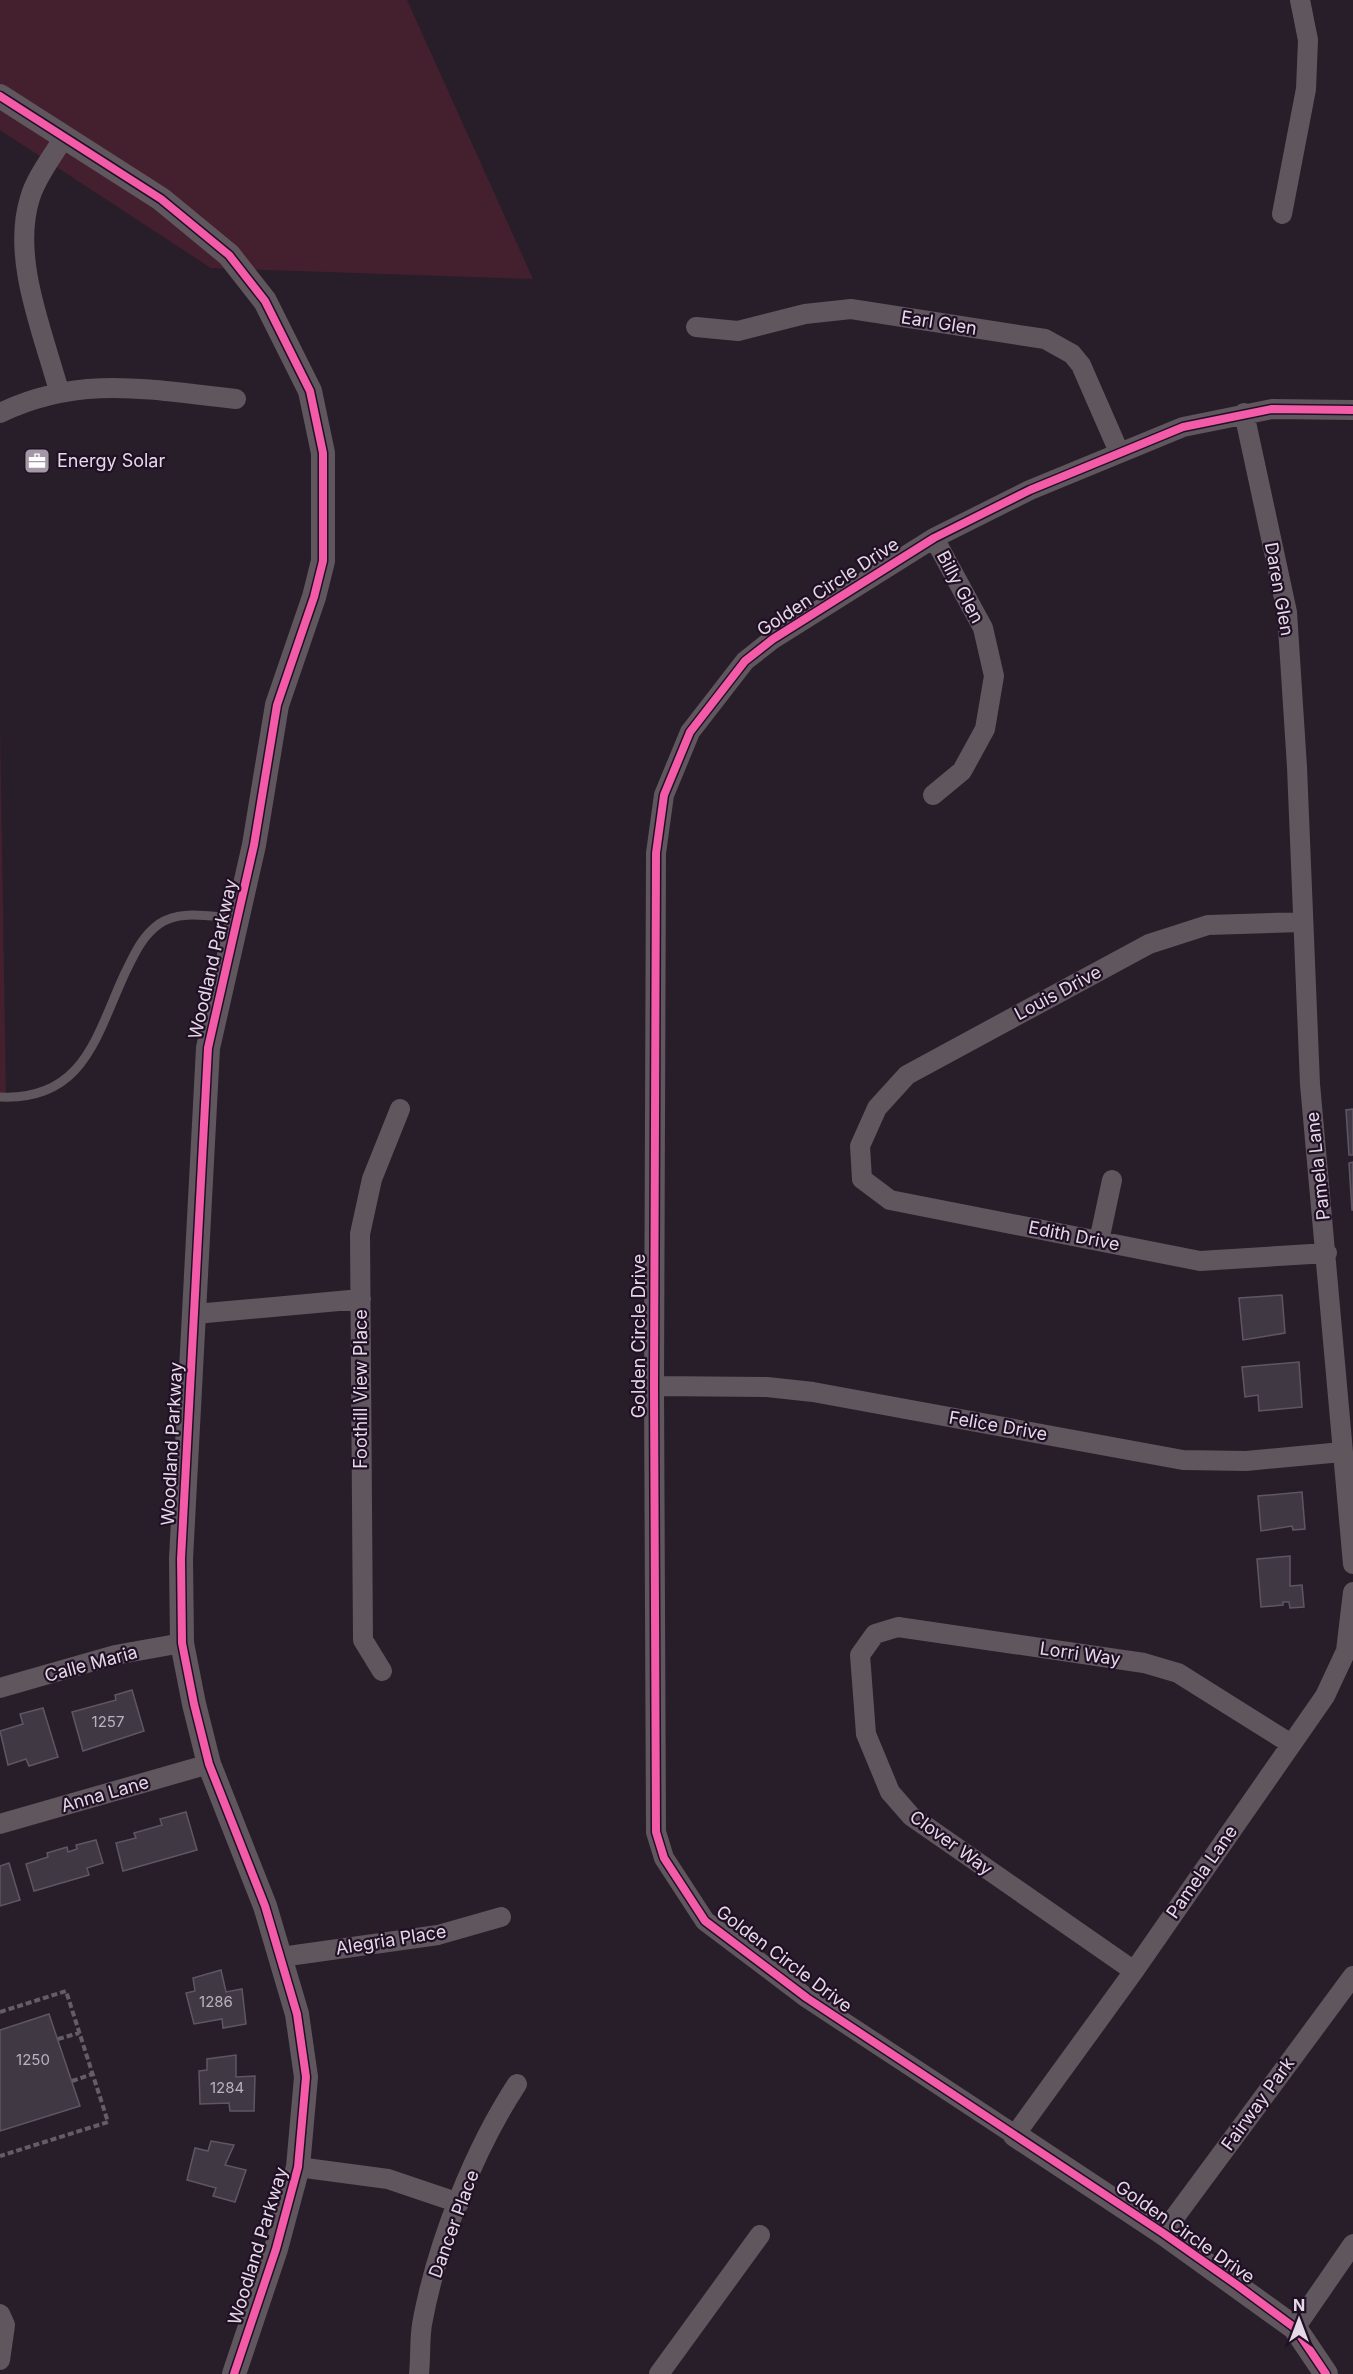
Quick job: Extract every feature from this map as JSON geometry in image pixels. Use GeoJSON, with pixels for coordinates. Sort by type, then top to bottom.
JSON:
{"type":"FeatureCollection","features":[{"type":"Feature","properties":{"kind":"street"},"geometry":{"type":"LineString","coordinates":[[1282,214],[1306,89],[1308,40],[1300,0]]}},
{"type":"Feature","properties":{"kind":"street","name":"Woodland Parkway"},"geometry":{"type":"LineString","coordinates":[[0,96],[170,206],[229,255],[265,302],[310,391],[323,453],[323,561],[314,597],[277,705],[254,845],[208,1048],[180,1559],[182,1643],[194,1704],[209,1764],[265,1906],[281,1957],[297,2014],[306,2077],[298,2167],[276,2249],[234,2374]]}},
{"type":"Feature","properties":{"kind":"street"},"geometry":{"type":"LineString","coordinates":[[60,391],[26,269],[23,241],[30,197],[64,137]]}},
{"type":"Feature","properties":{"kind":"street","name":"Earl Glen"},"geometry":{"type":"LineString","coordinates":[[696,327],[738,331],[805,314],[851,309],[1045,339],[1072,354],[1081,365],[1119,452]]}},
{"type":"Feature","properties":{"kind":"street"},"geometry":{"type":"LineString","coordinates":[[0,413],[30,399],[60,391],[119,386],[236,399]]}},
{"type":"Feature","properties":{"kind":"street","name":"Golden Circle Drive"},"geometry":{"type":"LineString","coordinates":[[1326,2374],[1295,2328],[1163,2233],[807,1998],[705,1921],[664,1858],[656,1832],[654,1386],[656,853],[664,795],[690,732],[745,661],[773,639],[934,538],[1030,490],[1183,426],[1272,409],[1353,410]]}},
{"type":"Feature","properties":{"kind":"street","name":"Daren Glen"},"geometry":{"type":"LineString","coordinates":[[1244,413],[1287,612],[1297,767]]}},
{"type":"Feature","properties":{"kind":"street","name":"Billy Glen"},"geometry":{"type":"LineString","coordinates":[[933,795],[962,771],[985,729],[994,676],[983,628],[934,538]]}},
{"type":"Feature","properties":{"kind":"street","name":"Pamela Lane"},"geometry":{"type":"LineString","coordinates":[[1297,767],[1301,922],[1310,1084],[1327,1253],[1353,1564]]}},
{"type":"Feature","properties":{"kind":"street","name":"Louis Drive"},"geometry":{"type":"LineString","coordinates":[[860,1146],[877,1108],[906,1075],[1149,944],[1208,925],[1301,922]]}},
{"type":"Feature","properties":{"kind":"street","name":"Foothill View Place"},"geometry":{"type":"LineString","coordinates":[[382,1671],[363,1640],[360,1234],[372,1179],[400,1109]]}},
{"type":"Feature","properties":{"kind":"street","name":"Edith Drive"},"geometry":{"type":"LineString","coordinates":[[860,1146],[862,1179],[890,1200],[1200,1261],[1327,1253]]}},
{"type":"Feature","properties":{"kind":"street"},"geometry":{"type":"LineString","coordinates":[[1099,1241],[1112,1180]]}},
{"type":"Feature","properties":{"kind":"street"},"geometry":{"type":"LineString","coordinates":[[195,1314],[361,1299]]}},
{"type":"Feature","properties":{"kind":"street","name":"Felice Drive"},"geometry":{"type":"LineString","coordinates":[[654,1386],[766,1387],[813,1392],[1183,1460],[1246,1461],[1342,1452]]}},
{"type":"Feature","properties":{"kind":"street","name":"Pamela Lane"},"geometry":{"type":"LineString","coordinates":[[1015,2135],[1134,1971],[1325,1696],[1346,1651],[1353,1592]]}},
{"type":"Feature","properties":{"kind":"street","name":"Lorri Way"},"geometry":{"type":"LineString","coordinates":[[860,1654],[875,1634],[898,1627],[1144,1663],[1178,1673],[1291,1744]]}},
{"type":"Feature","properties":{"kind":"street","name":"Calle Maria"},"geometry":{"type":"LineString","coordinates":[[0,1688],[115,1654],[182,1643]]}},
{"type":"Feature","properties":{"kind":"street","name":"Clover Way"},"geometry":{"type":"LineString","coordinates":[[860,1654],[866,1734],[890,1792],[911,1816],[1134,1971]]}},
{"type":"Feature","properties":{"kind":"street","name":"Anna Lane"},"geometry":{"type":"LineString","coordinates":[[0,1824],[209,1764]]}},
{"type":"Feature","properties":{"kind":"street","name":"Alegria Place"},"geometry":{"type":"LineString","coordinates":[[281,1957],[438,1935],[501,1917]]}},
{"type":"Feature","properties":{"kind":"street","name":"Fairway Park"},"geometry":{"type":"LineString","coordinates":[[1163,2233],[1353,1976]]}},
{"type":"Feature","properties":{"kind":"street","name":"Dancer Place"},"geometry":{"type":"LineString","coordinates":[[420,2374],[423,2320],[459,2203],[497,2114],[517,2084]]}},
{"type":"Feature","properties":{"kind":"street"},"geometry":{"type":"LineString","coordinates":[[298,2167],[388,2179],[459,2203]]}},
{"type":"Feature","properties":{"kind":"street"},"geometry":{"type":"LineString","coordinates":[[659,2374],[760,2235]]}},
{"type":"Feature","properties":{"kind":"street"},"geometry":{"type":"LineString","coordinates":[[1295,2328],[1353,2244]]}},
{"type":"Feature","properties":{"kind":"street"},"geometry":{"type":"LineString","coordinates":[[0,2314],[5,2325],[0,2360]]}},
{"type":"Feature","properties":{"kind":"lane"},"geometry":{"type":"LineString","coordinates":[[0,1097],[22,1098],[44,1094],[85,1061],[137,947],[160,924],[179,916],[236,918]]}},
{"type":"Feature","properties":{"kind":"path"},"geometry":{"type":"LineString","coordinates":[[0,2012],[66,1991],[108,2122],[0,2156]]}},
{"type":"Feature","properties":{"kind":"path"},"geometry":{"type":"LineString","coordinates":[[58,2039],[79,2033]]}},
{"type":"Feature","properties":{"kind":"path"},"geometry":{"type":"LineString","coordinates":[[72,2081],[92,2074]]}},
{"type":"Feature","properties":{"kind":"shaded area"},"geometry":{"type":"Polygon","coordinates":[[[0,0],[407,0],[533,279],[211,268],[0,130],[0,0]]]}},
{"type":"Feature","properties":{"kind":"shaded area"},"geometry":{"type":"Polygon","coordinates":[[[0,725],[6,1100],[0,1100],[0,725]]]}},
{"type":"Feature","properties":{"kind":"building"},"geometry":{"type":"Polygon","coordinates":[[[1353,1109],[1353,1155],[1349,1155],[1346,1110],[1353,1109]]]}},
{"type":"Feature","properties":{"kind":"building"},"geometry":{"type":"Polygon","coordinates":[[[1353,1162],[1353,1210],[1352,1210],[1349,1163],[1353,1162]]]}},
{"type":"Feature","properties":{"kind":"building"},"geometry":{"type":"Polygon","coordinates":[[[1282,1295],[1285,1333],[1243,1340],[1239,1298],[1282,1295]]]}},
{"type":"Feature","properties":{"kind":"building"},"geometry":{"type":"Polygon","coordinates":[[[1299,1362],[1302,1407],[1259,1411],[1258,1395],[1245,1397],[1242,1367],[1299,1362]]]}},
{"type":"Feature","properties":{"kind":"building"},"geometry":{"type":"Polygon","coordinates":[[[1302,1492],[1305,1529],[1293,1530],[1292,1526],[1261,1531],[1258,1496],[1302,1492]]]}},
{"type":"Feature","properties":{"kind":"building"},"geometry":{"type":"Polygon","coordinates":[[[1290,1556],[1290,1586],[1302,1585],[1304,1607],[1290,1608],[1289,1602],[1283,1602],[1283,1605],[1261,1607],[1257,1559],[1290,1556]]]}},
{"type":"Feature","properties":{"kind":"building"},"geometry":{"type":"Polygon","coordinates":[[[132,1690],[144,1731],[83,1751],[72,1712],[116,1700],[115,1695],[132,1690]]]}},
{"type":"Feature","properties":{"kind":"building"},"geometry":{"type":"Polygon","coordinates":[[[43,1708],[58,1757],[29,1766],[26,1759],[8,1765],[0,1731],[23,1724],[20,1714],[43,1708]]]}},
{"type":"Feature","properties":{"kind":"building"},"geometry":{"type":"Polygon","coordinates":[[[186,1812],[197,1850],[123,1871],[116,1843],[136,1838],[134,1833],[162,1825],[160,1819],[186,1812]]]}},
{"type":"Feature","properties":{"kind":"building"},"geometry":{"type":"Polygon","coordinates":[[[96,1840],[103,1863],[87,1868],[89,1875],[34,1891],[26,1864],[48,1857],[47,1853],[67,1847],[68,1852],[77,1849],[76,1845],[96,1840]]]}},
{"type":"Feature","properties":{"kind":"building"},"geometry":{"type":"Polygon","coordinates":[[[9,1863],[20,1900],[0,1906],[0,1866],[9,1863]]]}},
{"type":"Feature","properties":{"kind":"building"},"geometry":{"type":"Polygon","coordinates":[[[221,1970],[226,1992],[242,1989],[246,2024],[223,2028],[222,2019],[194,2024],[186,1993],[195,1991],[193,1978],[221,1970]]]}},
{"type":"Feature","properties":{"kind":"building"},"geometry":{"type":"Polygon","coordinates":[[[49,2014],[80,2106],[0,2131],[0,2030],[49,2014]]]}},
{"type":"Feature","properties":{"kind":"building"},"geometry":{"type":"Polygon","coordinates":[[[236,2055],[236,2077],[255,2076],[254,2111],[230,2111],[229,2103],[200,2104],[199,2071],[207,2070],[207,2059],[236,2055]]]}},
{"type":"Feature","properties":{"kind":"building"},"geometry":{"type":"Polygon","coordinates":[[[211,2141],[234,2145],[225,2165],[246,2170],[235,2202],[213,2196],[216,2188],[187,2180],[195,2148],[208,2151],[211,2141]]]}},
{"type":"Feature","properties":{"kind":"cycle path"},"geometry":{"type":"LineString","coordinates":[[0,96],[161,199],[229,255],[265,301],[310,391],[323,453],[323,561],[314,597],[277,705],[254,845],[208,1048],[181,1559],[182,1643],[194,1704],[209,1764],[265,1906],[297,2014],[306,2077],[298,2167],[276,2249],[234,2374]]}},
{"type":"Feature","properties":{"kind":"cycle path"},"geometry":{"type":"LineString","coordinates":[[1326,2374],[1295,2328],[1237,2285],[1163,2233],[807,1998],[705,1921],[664,1858],[656,1832],[654,1386],[656,853],[664,795],[690,732],[745,661],[773,639],[934,538],[1030,490],[1183,427],[1272,409],[1353,410]]}},
{"type":"Feature","properties":{"kind":"place","name":"Energy Solar"},"geometry":{"type":"Point","coordinates":[37,461]}}]}
